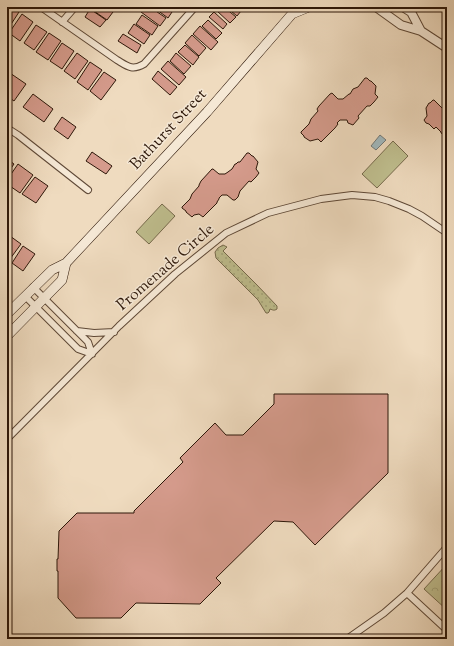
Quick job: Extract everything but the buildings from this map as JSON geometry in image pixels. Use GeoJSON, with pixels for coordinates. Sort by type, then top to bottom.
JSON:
{"type":"FeatureCollection","features":[{"type":"Feature","properties":{"kind":"main road","name":"Bathurst Street"},"geometry":{"type":"LineString","coordinates":[[7,314],[52,270],[66,264],[207,112],[293,11],[309,7]]}},
{"type":"Feature","properties":{"kind":"main road","name":"Bathurst Street"},"geometry":{"type":"LineString","coordinates":[[7,336],[62,280],[66,264]]}},
{"type":"Feature","properties":{"kind":"street"},"geometry":{"type":"LineString","coordinates":[[41,7],[117,60],[133,68],[138,68],[144,64],[195,7]]}},
{"type":"Feature","properties":{"kind":"street"},"geometry":{"type":"LineString","coordinates":[[62,22],[75,7]]}},
{"type":"Feature","properties":{"kind":"street"},"geometry":{"type":"LineString","coordinates":[[376,7],[401,26],[421,31],[447,48]]}},
{"type":"Feature","properties":{"kind":"street"},"geometry":{"type":"LineString","coordinates":[[403,7],[411,12],[421,31]]}},
{"type":"Feature","properties":{"kind":"street"},"geometry":{"type":"LineString","coordinates":[[7,128],[88,190]]}},
{"type":"Feature","properties":{"kind":"street","name":"Promenade Circle"},"geometry":{"type":"LineString","coordinates":[[7,439],[114,332],[175,274],[226,233],[268,213],[321,199],[352,195],[389,201],[409,209],[422,216],[447,234]]}},
{"type":"Feature","properties":{"kind":"street"},"geometry":{"type":"LineString","coordinates":[[33,287],[88,342],[92,354]]}},
{"type":"Feature","properties":{"kind":"street"},"geometry":{"type":"LineString","coordinates":[[25,296],[78,349],[92,354]]}},
{"type":"Feature","properties":{"kind":"street"},"geometry":{"type":"LineString","coordinates":[[77,331],[94,333],[114,332]]}},
{"type":"Feature","properties":{"kind":"street"},"geometry":{"type":"LineString","coordinates":[[346,639],[384,613],[407,593],[447,547]]}},
{"type":"Feature","properties":{"kind":"street"},"geometry":{"type":"LineString","coordinates":[[407,593],[447,630]]}},
{"type":"Feature","properties":{"kind":"green space"},"geometry":{"type":"Polygon","coordinates":[[[393,141],[408,156],[377,188],[362,174],[393,141]]]}},
{"type":"Feature","properties":{"kind":"green space"},"geometry":{"type":"Polygon","coordinates":[[[162,204],[175,216],[149,244],[136,232],[162,204]]]}},
{"type":"Feature","properties":{"kind":"green space"},"geometry":{"type":"Polygon","coordinates":[[[223,245],[227,247],[223,251],[277,306],[277,309],[270,309],[268,313],[266,313],[258,300],[216,258],[215,252],[223,245]]]}},
{"type":"Feature","properties":{"kind":"green space"},"geometry":{"type":"Polygon","coordinates":[[[447,564],[447,610],[424,589],[447,564]]]}},
{"type":"Feature","properties":{"kind":"water"},"geometry":{"type":"Polygon","coordinates":[[[380,135],[386,140],[376,150],[371,146],[380,135]]]}}]}
